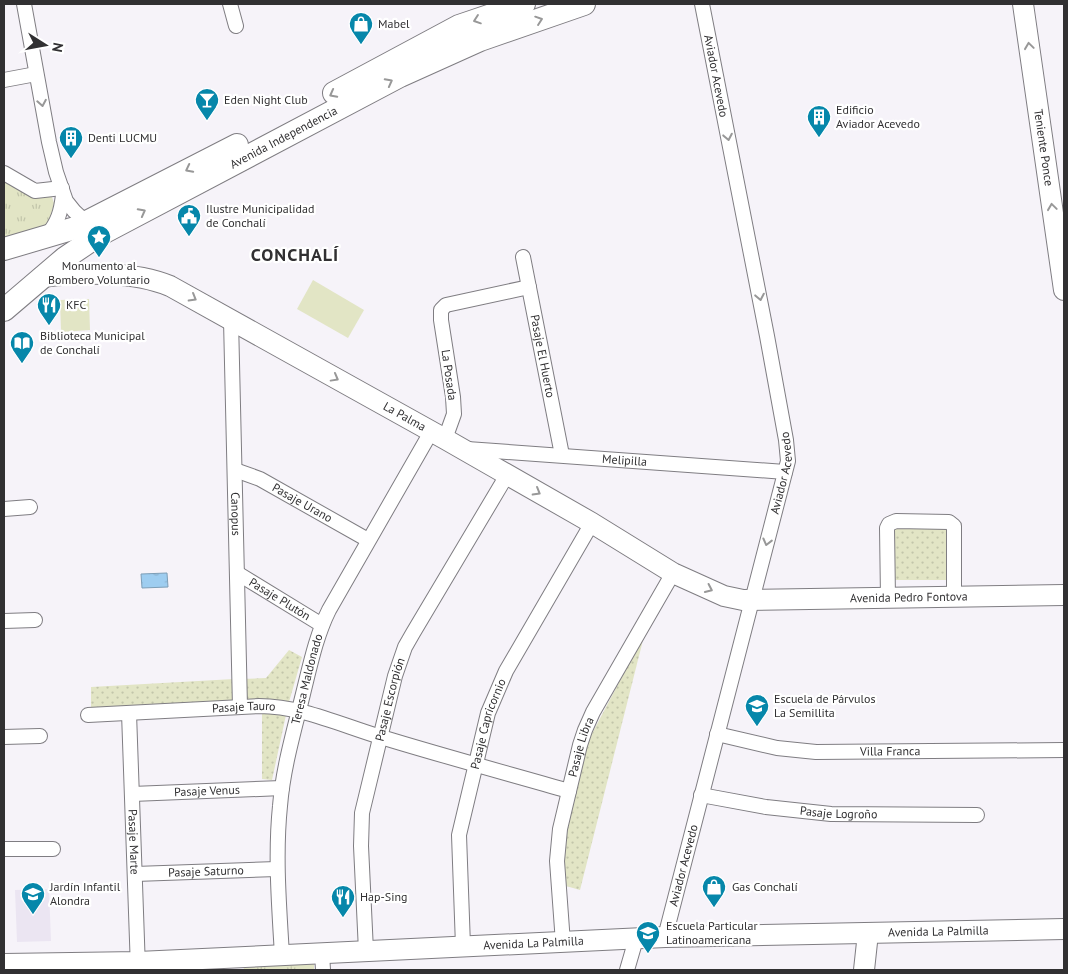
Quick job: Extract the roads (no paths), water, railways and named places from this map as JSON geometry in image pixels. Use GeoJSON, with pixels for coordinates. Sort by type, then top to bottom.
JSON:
{"type":"FeatureCollection","features":[{"type":"Feature","properties":{"kind":"main road","name":"Avenida Independencia"},"geometry":{"type":"LineString","coordinates":[[4,310],[65,258],[93,229],[264,131],[459,26],[524,4]]}},
{"type":"Feature","properties":{"kind":"main road","name":"Avenida Independencia"},"geometry":{"type":"LineString","coordinates":[[4,249],[75,228],[93,229],[400,76],[480,40],[584,4]]}},
{"type":"Feature","properties":{"kind":"street"},"geometry":{"type":"LineString","coordinates":[[24,4],[52,154],[63,192],[74,211],[93,229]]}},
{"type":"Feature","properties":{"kind":"street"},"geometry":{"type":"LineString","coordinates":[[230,4],[236,26]]}},
{"type":"Feature","properties":{"kind":"street","name":"Aviador Acevedo"},"geometry":{"type":"LineString","coordinates":[[664,937],[788,461],[786,440],[702,4]]}},
{"type":"Feature","properties":{"kind":"street","name":"Teniente Ponce"},"geometry":{"type":"LineString","coordinates":[[1023,4],[1064,290]]}},
{"type":"Feature","properties":{"kind":"street"},"geometry":{"type":"LineString","coordinates":[[4,80],[36,74]]}},
{"type":"Feature","properties":{"kind":"street"},"geometry":{"type":"LineString","coordinates":[[4,173],[35,191],[63,192]]}},
{"type":"Feature","properties":{"kind":"street"},"geometry":{"type":"LineString","coordinates":[[47,236],[60,215],[63,192]]}},
{"type":"Feature","properties":{"kind":"street","name":"Pasaje El Huerto"},"geometry":{"type":"LineString","coordinates":[[523,257],[562,455]]}},
{"type":"Feature","properties":{"kind":"street","name":"La Palma"},"geometry":{"type":"LineString","coordinates":[[42,277],[138,276],[170,286],[592,523],[674,573],[724,596],[743,600],[753,599]]}},
{"type":"Feature","properties":{"kind":"street","name":"La Posada"},"geometry":{"type":"LineString","coordinates":[[446,440],[454,414],[454,397],[441,310],[446,305],[529,287]]}},
{"type":"Feature","properties":{"kind":"street","name":"Canopus"},"geometry":{"type":"LineString","coordinates":[[231,320],[240,707]]}},
{"type":"Feature","properties":{"kind":"street","name":"Melipilla"},"geometry":{"type":"LineString","coordinates":[[446,440],[562,455],[785,472]]}},
{"type":"Feature","properties":{"kind":"street","name":"Teresa Maldonado"},"geometry":{"type":"LineString","coordinates":[[282,954],[277,868],[279,807],[299,711],[322,624],[368,540],[446,440]]}},
{"type":"Feature","properties":{"kind":"street","name":"Pasaje Urano"},"geometry":{"type":"LineString","coordinates":[[235,470],[260,480],[368,540]]}},
{"type":"Feature","properties":{"kind":"street","name":"Pasaje Escorpión"},"geometry":{"type":"LineString","coordinates":[[366,951],[361,824],[395,676],[405,647],[507,475]]}},
{"type":"Feature","properties":{"kind":"street"},"geometry":{"type":"LineString","coordinates":[[4,509],[30,507]]}},
{"type":"Feature","properties":{"kind":"street"},"geometry":{"type":"LineString","coordinates":[[888,598],[886,528],[889,524],[896,522],[949,522],[954,526],[954,597]]}},
{"type":"Feature","properties":{"kind":"street","name":"Pasaje Capricornio"},"geometry":{"type":"LineString","coordinates":[[463,946],[460,835],[488,713],[499,683],[592,523]]}},
{"type":"Feature","properties":{"kind":"street","name":"Pasaje Plutón"},"geometry":{"type":"LineString","coordinates":[[237,573],[322,624]]}},
{"type":"Feature","properties":{"kind":"street","name":"Pasaje Libra"},"geometry":{"type":"LineString","coordinates":[[563,943],[557,861],[558,838],[580,745],[591,716],[674,573]]}},
{"type":"Feature","properties":{"kind":"street","name":"Avenida Pedro Fontova"},"geometry":{"type":"LineString","coordinates":[[753,599],[1064,595]]}},
{"type":"Feature","properties":{"kind":"street"},"geometry":{"type":"LineString","coordinates":[[4,621],[36,620]]}},
{"type":"Feature","properties":{"kind":"street","name":"Pasaje Tauro"},"geometry":{"type":"LineString","coordinates":[[88,715],[272,706],[299,711],[569,790]]}},
{"type":"Feature","properties":{"kind":"street","name":"Pasaje Marte"},"geometry":{"type":"LineString","coordinates":[[129,713],[138,966]]}},
{"type":"Feature","properties":{"kind":"street","name":"Villa Franca"},"geometry":{"type":"LineString","coordinates":[[717,734],[777,748],[816,752],[1064,750]]}},
{"type":"Feature","properties":{"kind":"street"},"geometry":{"type":"LineString","coordinates":[[4,737],[40,736]]}},
{"type":"Feature","properties":{"kind":"street","name":"Pasaje Venus"},"geometry":{"type":"LineString","coordinates":[[132,794],[282,788]]}},
{"type":"Feature","properties":{"kind":"street","name":"Pasaje Logroño"},"geometry":{"type":"LineString","coordinates":[[701,795],[766,807],[831,814],[977,815]]}},
{"type":"Feature","properties":{"kind":"street"},"geometry":{"type":"LineString","coordinates":[[4,849],[53,849]]}},
{"type":"Feature","properties":{"kind":"street","name":"Pasaje Saturno"},"geometry":{"type":"LineString","coordinates":[[135,874],[277,868]]}},
{"type":"Feature","properties":{"kind":"street","name":"Avenida La Palmilla"},"geometry":{"type":"LineString","coordinates":[[4,964],[138,966],[236,964],[282,954],[322,962],[366,951],[664,937],[1064,929]]}},
{"type":"Feature","properties":{"kind":"street"},"geometry":{"type":"LineString","coordinates":[[864,970],[868,933]]}},
{"type":"Feature","properties":{"kind":"street"},"geometry":{"type":"LineString","coordinates":[[627,970],[636,939]]}},
{"type":"Feature","properties":{"kind":"water"},"geometry":{"type":"Polygon","coordinates":[[[167,573],[168,587],[142,588],[141,574],[167,573]]]}},
{"type":"Feature","properties":{"kind":"place","name":"Mabel"},"geometry":{"type":"Point","coordinates":[361,45]}},
{"type":"Feature","properties":{"kind":"place","name":"Eden Night Club"},"geometry":{"type":"Point","coordinates":[207,121]}},
{"type":"Feature","properties":{"kind":"place","name":"Edificio Aviador Acevedo"},"geometry":{"type":"Point","coordinates":[819,138]}},
{"type":"Feature","properties":{"kind":"place","name":"Denti LUCMU"},"geometry":{"type":"Point","coordinates":[71,159]}},
{"type":"Feature","properties":{"kind":"place","name":"Ilustre Municipalidad de Conchalí"},"geometry":{"type":"Point","coordinates":[189,237]}},
{"type":"Feature","properties":{"kind":"place","name":"Monumento al Bombero Voluntario"},"geometry":{"type":"Point","coordinates":[99,258]}},
{"type":"Feature","properties":{"kind":"place","name":"KFC"},"geometry":{"type":"Point","coordinates":[49,326]}},
{"type":"Feature","properties":{"kind":"place","name":"Biblioteca Municipal de Conchalí"},"geometry":{"type":"Point","coordinates":[22,364]}},
{"type":"Feature","properties":{"kind":"place","name":"Escuela de Párvulos La Semillita"},"geometry":{"type":"Point","coordinates":[757,727]}},
{"type":"Feature","properties":{"kind":"place","name":"Gas Conchalí"},"geometry":{"type":"Point","coordinates":[714,908]}},
{"type":"Feature","properties":{"kind":"place","name":"Jardín Infantil Alondra"},"geometry":{"type":"Point","coordinates":[33,915]}},
{"type":"Feature","properties":{"kind":"place","name":"Hap-Sing"},"geometry":{"type":"Point","coordinates":[343,918]}},
{"type":"Feature","properties":{"kind":"place","name":"Escuela Particular Latinoamericana"},"geometry":{"type":"Point","coordinates":[648,954]}},
{"type":"Feature","properties":{"kind":"district","name":"CONCHALÍ"},"geometry":{"type":"Point","coordinates":[295,255]}}]}
